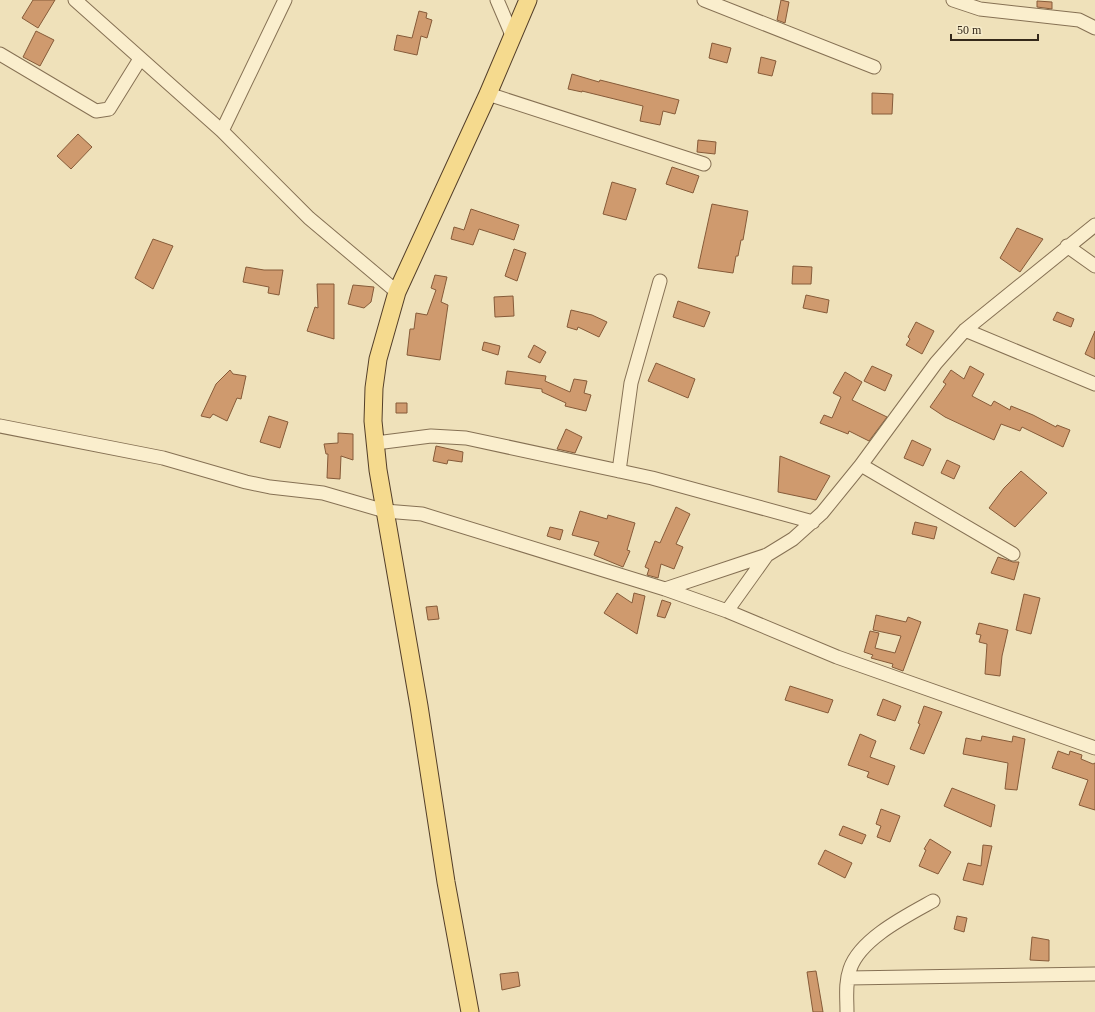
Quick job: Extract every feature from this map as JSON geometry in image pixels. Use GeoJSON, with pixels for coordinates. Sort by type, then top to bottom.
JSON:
{"type":"FeatureCollection","features":[{"type":"Feature","properties":{"kind":"main road"},"geometry":{"type":"LineString","coordinates":[[470,1012],[446,882],[419,706],[385,511],[373,421],[374,388],[378,359],[397,292],[488,94],[528,0]]}},
{"type":"Feature","properties":{"kind":"street"},"geometry":{"type":"LineString","coordinates":[[75,0],[222,131],[309,218],[397,292]]}},
{"type":"Feature","properties":{"kind":"street"},"geometry":{"type":"LineString","coordinates":[[222,131],[285,0]]}},
{"type":"Feature","properties":{"kind":"street"},"geometry":{"type":"LineString","coordinates":[[497,0],[512,35]]}},
{"type":"Feature","properties":{"kind":"street"},"geometry":{"type":"LineString","coordinates":[[704,0],[874,67]]}},
{"type":"Feature","properties":{"kind":"street"},"geometry":{"type":"LineString","coordinates":[[953,0],[980,9],[1079,20],[1095,28]]}},
{"type":"Feature","properties":{"kind":"street"},"geometry":{"type":"LineString","coordinates":[[0,54],[96,111],[109,109],[140,59]]}},
{"type":"Feature","properties":{"kind":"street"},"geometry":{"type":"LineString","coordinates":[[488,94],[704,164]]}},
{"type":"Feature","properties":{"kind":"street"},"geometry":{"type":"LineString","coordinates":[[665,589],[767,555],[794,539],[822,513],[861,466],[936,363],[965,330],[1095,225]]}},
{"type":"Feature","properties":{"kind":"street"},"geometry":{"type":"LineString","coordinates":[[1068,246],[1095,266]]}},
{"type":"Feature","properties":{"kind":"street"},"geometry":{"type":"LineString","coordinates":[[619,471],[631,383],[660,281]]}},
{"type":"Feature","properties":{"kind":"street"},"geometry":{"type":"LineString","coordinates":[[965,330],[1095,384]]}},
{"type":"Feature","properties":{"kind":"street"},"geometry":{"type":"LineString","coordinates":[[0,426],[163,458],[246,482],[270,487],[323,493],[385,511],[422,514],[665,589],[727,610],[837,657],[1095,748]]}},
{"type":"Feature","properties":{"kind":"street"},"geometry":{"type":"LineString","coordinates":[[376,443],[431,436],[456,436],[652,478],[813,522]]}},
{"type":"Feature","properties":{"kind":"street"},"geometry":{"type":"LineString","coordinates":[[861,466],[1013,554]]}},
{"type":"Feature","properties":{"kind":"street"},"geometry":{"type":"LineString","coordinates":[[727,610],[767,555]]}},
{"type":"Feature","properties":{"kind":"street"},"geometry":{"type":"LineString","coordinates":[[847,1012],[848,978],[850,968],[867,943],[933,901]]}},
{"type":"Feature","properties":{"kind":"street"},"geometry":{"type":"LineString","coordinates":[[848,978],[1095,974]]}},
{"type":"Feature","properties":{"kind":"building"},"geometry":{"type":"Polygon","coordinates":[[[33,0],[55,0],[38,28],[22,18],[33,0]]]}},
{"type":"Feature","properties":{"kind":"building"},"geometry":{"type":"Polygon","coordinates":[[[781,0],[789,2],[785,23],[777,20],[781,0]]]}},
{"type":"Feature","properties":{"kind":"building"},"geometry":{"type":"Polygon","coordinates":[[[1037,1],[1052,2],[1052,9],[1037,7],[1037,1]]]}},
{"type":"Feature","properties":{"kind":"building"},"geometry":{"type":"Polygon","coordinates":[[[419,11],[427,13],[426,18],[432,20],[427,38],[421,36],[417,55],[394,50],[397,35],[412,38],[419,11]]]}},
{"type":"Feature","properties":{"kind":"building"},"geometry":{"type":"Polygon","coordinates":[[[36,31],[54,40],[40,66],[23,57],[36,31]]]}},
{"type":"Feature","properties":{"kind":"building"},"geometry":{"type":"Polygon","coordinates":[[[712,43],[731,48],[727,63],[709,58],[712,43]]]}},
{"type":"Feature","properties":{"kind":"building"},"geometry":{"type":"Polygon","coordinates":[[[761,57],[776,61],[772,76],[758,73],[761,57]]]}},
{"type":"Feature","properties":{"kind":"building"},"geometry":{"type":"Polygon","coordinates":[[[572,74],[599,82],[600,80],[679,100],[675,114],[663,111],[660,125],[640,121],[643,106],[568,89],[572,74]]]}},
{"type":"Feature","properties":{"kind":"building"},"geometry":{"type":"Polygon","coordinates":[[[872,93],[893,94],[892,114],[872,114],[872,93]]]}},
{"type":"Feature","properties":{"kind":"building"},"geometry":{"type":"Polygon","coordinates":[[[78,134],[92,147],[71,169],[57,156],[78,134]]]}},
{"type":"Feature","properties":{"kind":"building"},"geometry":{"type":"Polygon","coordinates":[[[698,140],[716,142],[715,154],[697,152],[698,140]]]}},
{"type":"Feature","properties":{"kind":"building"},"geometry":{"type":"Polygon","coordinates":[[[672,167],[699,176],[693,193],[666,184],[672,167]]]}},
{"type":"Feature","properties":{"kind":"building"},"geometry":{"type":"Polygon","coordinates":[[[612,182],[636,189],[626,220],[603,214],[612,182]]]}},
{"type":"Feature","properties":{"kind":"building"},"geometry":{"type":"Polygon","coordinates":[[[712,204],[748,211],[743,240],[741,240],[738,256],[736,256],[733,273],[698,268],[712,204]]]}},
{"type":"Feature","properties":{"kind":"building"},"geometry":{"type":"Polygon","coordinates":[[[471,209],[519,225],[514,240],[479,229],[473,245],[451,239],[454,227],[464,230],[471,209]]]}},
{"type":"Feature","properties":{"kind":"building"},"geometry":{"type":"Polygon","coordinates":[[[1017,228],[1043,239],[1020,272],[1000,258],[1017,228]]]}},
{"type":"Feature","properties":{"kind":"building"},"geometry":{"type":"Polygon","coordinates":[[[153,239],[173,246],[153,289],[135,278],[153,239]]]}},
{"type":"Feature","properties":{"kind":"building"},"geometry":{"type":"Polygon","coordinates":[[[514,249],[526,253],[517,281],[505,276],[514,249]]]}},
{"type":"Feature","properties":{"kind":"building"},"geometry":{"type":"Polygon","coordinates":[[[793,266],[812,267],[811,284],[792,284],[793,266]]]}},
{"type":"Feature","properties":{"kind":"building"},"geometry":{"type":"Polygon","coordinates":[[[246,267],[264,270],[283,270],[279,295],[268,293],[269,287],[243,282],[246,267]]]}},
{"type":"Feature","properties":{"kind":"building"},"geometry":{"type":"Polygon","coordinates":[[[435,275],[447,277],[441,302],[448,305],[440,360],[407,355],[410,329],[414,329],[416,313],[427,315],[436,290],[431,288],[435,275]]]}},
{"type":"Feature","properties":{"kind":"building"},"geometry":{"type":"Polygon","coordinates":[[[317,284],[334,284],[334,339],[307,331],[315,307],[318,308],[317,284]]]}},
{"type":"Feature","properties":{"kind":"building"},"geometry":{"type":"Polygon","coordinates":[[[353,285],[374,287],[371,302],[364,308],[348,304],[353,285]]]}},
{"type":"Feature","properties":{"kind":"building"},"geometry":{"type":"Polygon","coordinates":[[[806,295],[829,300],[827,313],[803,308],[806,295]]]}},
{"type":"Feature","properties":{"kind":"building"},"geometry":{"type":"Polygon","coordinates":[[[513,296],[514,316],[495,317],[494,297],[513,296]]]}},
{"type":"Feature","properties":{"kind":"building"},"geometry":{"type":"Polygon","coordinates":[[[678,301],[710,312],[704,327],[673,317],[678,301]]]}},
{"type":"Feature","properties":{"kind":"building"},"geometry":{"type":"Polygon","coordinates":[[[571,310],[592,315],[607,322],[599,337],[578,327],[577,330],[567,327],[571,310]]]}},
{"type":"Feature","properties":{"kind":"building"},"geometry":{"type":"Polygon","coordinates":[[[1057,312],[1074,319],[1071,327],[1053,320],[1057,312]]]}},
{"type":"Feature","properties":{"kind":"building"},"geometry":{"type":"Polygon","coordinates":[[[916,322],[934,331],[922,354],[906,345],[910,339],[908,337],[916,322]]]}},
{"type":"Feature","properties":{"kind":"building"},"geometry":{"type":"Polygon","coordinates":[[[1095,331],[1095,359],[1085,354],[1095,331]]]}},
{"type":"Feature","properties":{"kind":"building"},"geometry":{"type":"Polygon","coordinates":[[[484,342],[500,346],[498,355],[482,350],[484,342]]]}},
{"type":"Feature","properties":{"kind":"building"},"geometry":{"type":"Polygon","coordinates":[[[534,345],[546,352],[540,363],[528,357],[534,345]]]}},
{"type":"Feature","properties":{"kind":"building"},"geometry":{"type":"Polygon","coordinates":[[[656,363],[695,379],[688,398],[648,381],[656,363]]]}},
{"type":"Feature","properties":{"kind":"building"},"geometry":{"type":"Polygon","coordinates":[[[872,366],[892,375],[885,391],[864,381],[872,366]]]}},
{"type":"Feature","properties":{"kind":"building"},"geometry":{"type":"Polygon","coordinates":[[[970,366],[984,374],[972,396],[991,406],[994,401],[1010,410],[1011,406],[1056,427],[1057,425],[1070,430],[1063,447],[1022,427],[1020,431],[1001,424],[994,440],[945,417],[930,407],[946,384],[943,382],[951,370],[964,379],[970,366]]]}},
{"type":"Feature","properties":{"kind":"building"},"geometry":{"type":"Polygon","coordinates":[[[230,370],[233,374],[246,376],[241,399],[237,398],[227,421],[213,414],[210,418],[201,416],[216,384],[230,370]]]}},
{"type":"Feature","properties":{"kind":"building"},"geometry":{"type":"Polygon","coordinates":[[[507,371],[546,376],[545,381],[570,392],[574,379],[587,381],[584,393],[591,395],[586,411],[565,406],[566,403],[542,392],[542,389],[505,384],[507,371]]]}},
{"type":"Feature","properties":{"kind":"building"},"geometry":{"type":"Polygon","coordinates":[[[845,372],[862,382],[852,400],[887,417],[869,441],[849,431],[848,434],[820,423],[824,415],[832,418],[841,397],[833,393],[845,372]]]}},
{"type":"Feature","properties":{"kind":"building"},"geometry":{"type":"Polygon","coordinates":[[[396,403],[407,403],[407,413],[396,413],[396,403]]]}},
{"type":"Feature","properties":{"kind":"building"},"geometry":{"type":"Polygon","coordinates":[[[269,416],[288,422],[280,448],[260,442],[269,416]]]}},
{"type":"Feature","properties":{"kind":"building"},"geometry":{"type":"Polygon","coordinates":[[[566,429],[582,437],[575,453],[557,449],[566,429]]]}},
{"type":"Feature","properties":{"kind":"building"},"geometry":{"type":"Polygon","coordinates":[[[338,433],[353,434],[353,460],[341,456],[340,479],[327,478],[328,454],[326,454],[324,444],[338,443],[338,433]]]}},
{"type":"Feature","properties":{"kind":"building"},"geometry":{"type":"Polygon","coordinates":[[[912,440],[931,449],[923,466],[904,458],[912,440]]]}},
{"type":"Feature","properties":{"kind":"building"},"geometry":{"type":"Polygon","coordinates":[[[436,446],[463,452],[462,462],[448,460],[447,464],[433,461],[436,446]]]}},
{"type":"Feature","properties":{"kind":"building"},"geometry":{"type":"Polygon","coordinates":[[[780,456],[830,476],[816,500],[778,492],[780,456]]]}},
{"type":"Feature","properties":{"kind":"building"},"geometry":{"type":"Polygon","coordinates":[[[947,460],[960,466],[954,479],[941,473],[947,460]]]}},
{"type":"Feature","properties":{"kind":"building"},"geometry":{"type":"Polygon","coordinates":[[[1021,471],[1047,493],[1015,527],[989,508],[1004,488],[1021,471]]]}},
{"type":"Feature","properties":{"kind":"building"},"geometry":{"type":"Polygon","coordinates":[[[676,507],[690,514],[676,544],[683,547],[674,569],[661,564],[658,578],[647,575],[649,569],[645,567],[655,541],[660,543],[676,507]]]}},
{"type":"Feature","properties":{"kind":"building"},"geometry":{"type":"Polygon","coordinates":[[[580,511],[607,519],[608,515],[635,523],[627,550],[630,551],[623,567],[594,555],[599,542],[572,535],[580,511]]]}},
{"type":"Feature","properties":{"kind":"building"},"geometry":{"type":"Polygon","coordinates":[[[915,522],[937,527],[934,539],[912,534],[915,522]]]}},
{"type":"Feature","properties":{"kind":"building"},"geometry":{"type":"Polygon","coordinates":[[[550,527],[563,530],[560,540],[547,536],[550,527]]]}},
{"type":"Feature","properties":{"kind":"building"},"geometry":{"type":"Polygon","coordinates":[[[998,557],[1013,562],[1019,562],[1014,580],[991,573],[998,557]]]}},
{"type":"Feature","properties":{"kind":"building"},"geometry":{"type":"Polygon","coordinates":[[[617,593],[632,603],[634,593],[645,596],[637,634],[604,613],[617,593]]]}},
{"type":"Feature","properties":{"kind":"building"},"geometry":{"type":"Polygon","coordinates":[[[1024,594],[1040,598],[1031,634],[1016,630],[1024,594]]]}},
{"type":"Feature","properties":{"kind":"building"},"geometry":{"type":"Polygon","coordinates":[[[662,600],[671,603],[665,618],[657,616],[662,600]]]}},
{"type":"Feature","properties":{"kind":"building"},"geometry":{"type":"Polygon","coordinates":[[[437,606],[439,619],[428,620],[426,607],[437,606]]]}},
{"type":"Feature","properties":{"kind":"building"},"geometry":{"type":"Polygon","coordinates":[[[876,615],[906,622],[908,617],[921,622],[903,671],[892,667],[893,664],[871,658],[873,655],[864,652],[870,631],[879,633],[875,648],[895,653],[901,636],[873,630],[876,615]]]}},
{"type":"Feature","properties":{"kind":"building"},"geometry":{"type":"Polygon","coordinates":[[[979,623],[1008,630],[1002,656],[1000,676],[985,674],[987,644],[979,642],[981,635],[976,634],[979,623]]]}},
{"type":"Feature","properties":{"kind":"building"},"geometry":{"type":"Polygon","coordinates":[[[790,686],[833,700],[828,713],[785,700],[790,686]]]}},
{"type":"Feature","properties":{"kind":"building"},"geometry":{"type":"Polygon","coordinates":[[[883,699],[901,706],[895,721],[877,715],[883,699]]]}},
{"type":"Feature","properties":{"kind":"building"},"geometry":{"type":"Polygon","coordinates":[[[924,706],[942,712],[924,754],[910,749],[920,724],[918,723],[924,706]]]}},
{"type":"Feature","properties":{"kind":"building"},"geometry":{"type":"Polygon","coordinates":[[[860,734],[876,741],[870,757],[895,766],[888,785],[867,777],[869,772],[848,765],[860,734]]]}},
{"type":"Feature","properties":{"kind":"building"},"geometry":{"type":"Polygon","coordinates":[[[982,736],[1012,742],[1013,736],[1025,739],[1017,790],[1005,789],[1008,763],[963,754],[966,738],[981,741],[982,736]]]}},
{"type":"Feature","properties":{"kind":"building"},"geometry":{"type":"Polygon","coordinates":[[[1058,751],[1069,755],[1070,751],[1082,755],[1081,759],[1093,764],[1095,763],[1095,810],[1079,805],[1088,780],[1052,768],[1058,751]]]}},
{"type":"Feature","properties":{"kind":"building"},"geometry":{"type":"Polygon","coordinates":[[[952,788],[995,805],[991,827],[944,806],[952,788]]]}},
{"type":"Feature","properties":{"kind":"building"},"geometry":{"type":"Polygon","coordinates":[[[881,809],[900,816],[890,842],[877,837],[881,826],[876,824],[881,809]]]}},
{"type":"Feature","properties":{"kind":"building"},"geometry":{"type":"Polygon","coordinates":[[[843,826],[866,835],[862,844],[839,835],[843,826]]]}},
{"type":"Feature","properties":{"kind":"building"},"geometry":{"type":"Polygon","coordinates":[[[930,839],[951,852],[938,874],[919,866],[926,850],[924,849],[930,839]]]}},
{"type":"Feature","properties":{"kind":"building"},"geometry":{"type":"Polygon","coordinates":[[[983,845],[992,846],[983,885],[963,880],[968,863],[981,866],[983,845]]]}},
{"type":"Feature","properties":{"kind":"building"},"geometry":{"type":"Polygon","coordinates":[[[825,850],[852,863],[845,878],[818,864],[825,850]]]}},
{"type":"Feature","properties":{"kind":"building"},"geometry":{"type":"Polygon","coordinates":[[[957,916],[967,918],[964,932],[954,929],[957,916]]]}},
{"type":"Feature","properties":{"kind":"building"},"geometry":{"type":"Polygon","coordinates":[[[1032,937],[1049,940],[1049,961],[1030,960],[1032,937]]]}},
{"type":"Feature","properties":{"kind":"building"},"geometry":{"type":"Polygon","coordinates":[[[816,971],[823,1012],[813,1012],[807,972],[816,971]]]}},
{"type":"Feature","properties":{"kind":"building"},"geometry":{"type":"Polygon","coordinates":[[[518,972],[520,986],[502,990],[500,974],[518,972]]]}}]}
